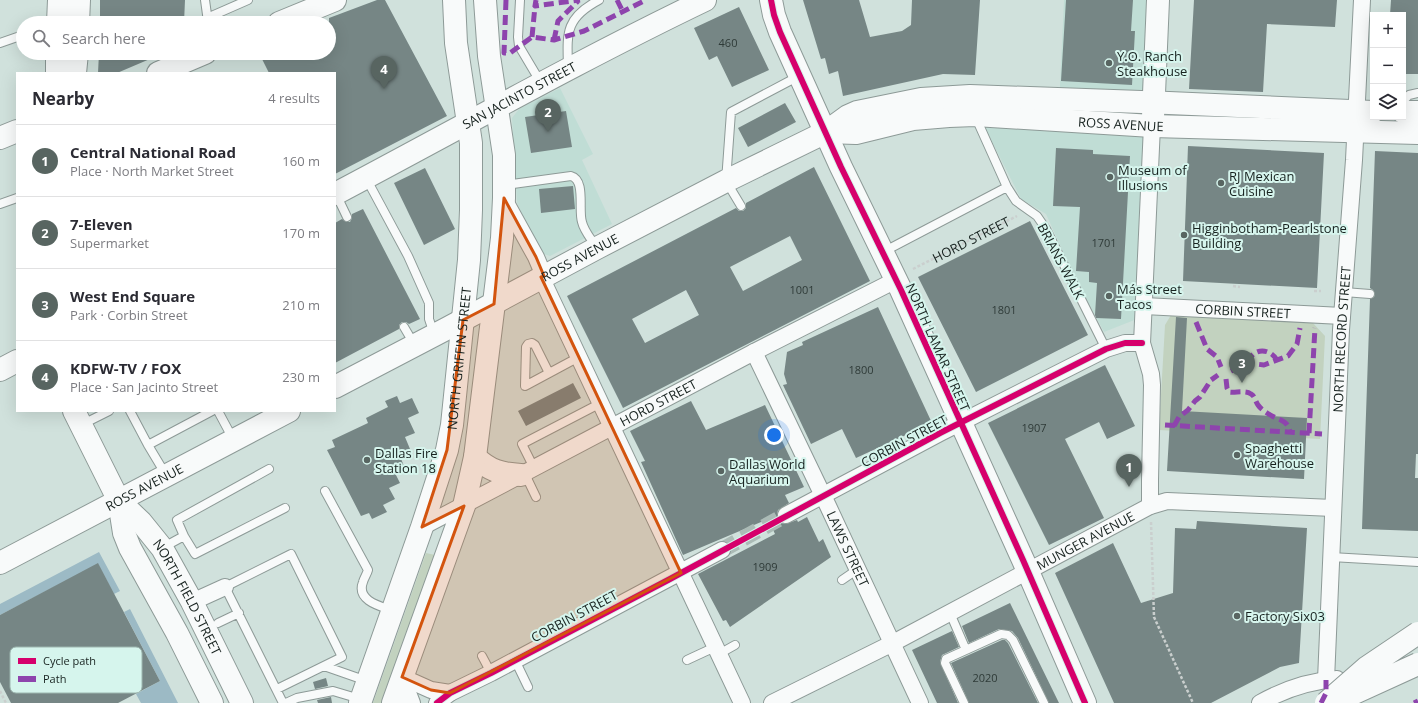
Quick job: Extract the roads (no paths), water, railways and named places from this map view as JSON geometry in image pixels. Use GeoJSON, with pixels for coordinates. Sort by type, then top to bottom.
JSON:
{"type":"FeatureCollection","features":[{"type":"Feature","properties":{"kind":"main road"},"geometry":{"type":"LineString","coordinates":[[58,16],[59,0]]}},
{"type":"Feature","properties":{"kind":"main road"},"geometry":{"type":"LineString","coordinates":[[78,16],[79,0]]}},
{"type":"Feature","properties":{"kind":"main road"},"geometry":{"type":"LineString","coordinates":[[296,16],[335,0]]}},
{"type":"Feature","properties":{"kind":"main road","name":"NORTH GRIFFIN STREET"},"geometry":{"type":"LineString","coordinates":[[363,694],[422,527],[447,450],[452,425],[469,260],[471,210],[471,143],[456,43],[454,0]]}},
{"type":"Feature","properties":{"kind":"main road"},"geometry":{"type":"LineString","coordinates":[[393,703],[464,506],[475,457],[502,238],[504,192],[504,155],[489,56],[485,0]]}},
{"type":"Feature","properties":{"kind":"main road","name":"SAN JACINTO STREET"},"geometry":{"type":"LineString","coordinates":[[336,193],[651,26],[705,0]]}},
{"type":"Feature","properties":{"kind":"main road","name":"NORTH LAMAR STREET"},"geometry":{"type":"LineString","coordinates":[[771,0],[780,32],[799,76],[883,252],[905,275],[961,422],[1085,703]]}},
{"type":"Feature","properties":{"kind":"main road"},"geometry":{"type":"LineString","coordinates":[[1152,126],[1158,0]]}},
{"type":"Feature","properties":{"kind":"main road"},"geometry":{"type":"LineString","coordinates":[[57,60],[57,72]]}},
{"type":"Feature","properties":{"kind":"main road"},"geometry":{"type":"LineString","coordinates":[[75,72],[76,60]]}},
{"type":"Feature","properties":{"kind":"main road"},"geometry":{"type":"LineString","coordinates":[[160,72],[189,60]]}},
{"type":"Feature","properties":{"kind":"main road","name":"ROSS AVENUE"},"geometry":{"type":"LineString","coordinates":[[336,386],[409,336],[435,335],[543,276],[726,181],[826,132],[848,116],[857,112],[922,99],[970,96],[1018,107],[1152,126],[1361,119]]}},
{"type":"Feature","properties":{"kind":"main road","name":"ROSS AVENUE"},"geometry":{"type":"LineString","coordinates":[[826,132],[856,133],[913,119],[975,115],[1018,107],[1154,102],[1361,119],[1418,133]]}},
{"type":"Feature","properties":{"kind":"main road"},"geometry":{"type":"LineString","coordinates":[[1406,112],[1418,112]]}},
{"type":"Feature","properties":{"kind":"main road"},"geometry":{"type":"LineString","coordinates":[[0,138],[16,131]]}},
{"type":"Feature","properties":{"kind":"main road","name":"ROSS AVENUE"},"geometry":{"type":"LineString","coordinates":[[0,563],[287,412]]}},
{"type":"Feature","properties":{"kind":"main road","name":"NORTH FIELD STREET"},"geometry":{"type":"LineString","coordinates":[[78,418],[119,501],[124,532],[130,548],[177,633],[212,703]]}},
{"type":"Feature","properties":{"kind":"main road"},"geometry":{"type":"LineString","coordinates":[[475,457],[483,465],[504,474],[526,472]]}},
{"type":"Feature","properties":{"kind":"main road","name":"NORTH FIELD STREET"},"geometry":{"type":"LineString","coordinates":[[119,501],[141,522],[162,548],[192,602],[242,703]]}},
{"type":"Feature","properties":{"kind":"main road"},"geometry":{"type":"LineString","coordinates":[[1326,703],[1366,668],[1418,633]]}},
{"type":"Feature","properties":{"kind":"main road"},"geometry":{"type":"LineString","coordinates":[[1334,703],[1418,664]]}},
{"type":"Feature","properties":{"kind":"street","name":"NORTH RECORD STREET"},"geometry":{"type":"LineString","coordinates":[[1326,680],[1342,316],[1361,119],[1362,0]]}},
{"type":"Feature","properties":{"kind":"street"},"geometry":{"type":"LineString","coordinates":[[1150,506],[1152,385],[1151,374],[1142,343],[1152,126]]}},
{"type":"Feature","properties":{"kind":"street"},"geometry":{"type":"LineString","coordinates":[[504,192],[536,257],[579,357],[742,703]]}},
{"type":"Feature","properties":{"kind":"street","name":"HORD STREET"},"geometry":{"type":"LineString","coordinates":[[422,527],[754,352],[905,275]]}},
{"type":"Feature","properties":{"kind":"street","name":"CORBIN STREET"},"geometry":{"type":"LineString","coordinates":[[1144,306],[1342,316]]}},
{"type":"Feature","properties":{"kind":"street","name":"CORBIN STREET"},"geometry":{"type":"LineString","coordinates":[[786,516],[961,422],[1106,349],[1125,343],[1142,343]]}},
{"type":"Feature","properties":{"kind":"street","name":"LAWS STREET"},"geometry":{"type":"LineString","coordinates":[[754,352],[824,496],[920,703]]}},
{"type":"Feature","properties":{"kind":"street","name":"MUNGER AVENUE"},"geometry":{"type":"LineString","coordinates":[[772,703],[893,643],[1150,506],[1167,501],[1333,508]]}},
{"type":"Feature","properties":{"kind":"street","name":"CORBIN STREET"},"geometry":{"type":"LineString","coordinates":[[437,703],[450,693],[516,660],[722,550]]}},
{"type":"Feature","properties":{"kind":"street"},"geometry":{"type":"LineString","coordinates":[[192,602],[225,587]]}},
{"type":"Feature","properties":{"kind":"street"},"geometry":{"type":"LineString","coordinates":[[1260,703],[1278,693],[1298,685],[1326,680],[1418,676]]}},
{"type":"Feature","properties":{"kind":"street"},"geometry":{"type":"LineString","coordinates":[[402,677],[431,690],[450,693]]}},
{"type":"Feature","properties":{"kind":"street"},"geometry":{"type":"LineString","coordinates":[[402,677],[412,703]]}},
{"type":"Feature","properties":{"kind":"lane"},"geometry":{"type":"LineString","coordinates":[[205,0],[207,16]]}},
{"type":"Feature","properties":{"kind":"lane"},"geometry":{"type":"LineString","coordinates":[[215,16],[248,0]]}},
{"type":"Feature","properties":{"kind":"lane"},"geometry":{"type":"LineString","coordinates":[[520,0],[519,46],[542,84]]}},
{"type":"Feature","properties":{"kind":"lane"},"geometry":{"type":"LineString","coordinates":[[568,70],[568,36],[570,26],[576,16],[585,7],[599,0]]}},
{"type":"Feature","properties":{"kind":"lane"},"geometry":{"type":"LineString","coordinates":[[0,43],[16,37]]}},
{"type":"Feature","properties":{"kind":"lane"},"geometry":{"type":"LineString","coordinates":[[741,206],[726,181],[731,112],[799,76]]}},
{"type":"Feature","properties":{"kind":"lane"},"geometry":{"type":"LineString","coordinates":[[1406,97],[1408,95],[1418,93]]}},
{"type":"Feature","properties":{"kind":"lane","name":"BRIANS WALK"},"geometry":{"type":"LineString","coordinates":[[975,115],[1007,187],[1016,201],[1037,216],[1046,229],[1106,349]]}},
{"type":"Feature","properties":{"kind":"lane"},"geometry":{"type":"LineString","coordinates":[[504,192],[574,176],[577,178],[579,184],[582,223],[597,248]]}},
{"type":"Feature","properties":{"kind":"lane"},"geometry":{"type":"LineString","coordinates":[[366,178],[408,256],[429,302],[429,319],[435,335]]}},
{"type":"Feature","properties":{"kind":"lane"},"geometry":{"type":"LineString","coordinates":[[883,252],[1007,187]]}},
{"type":"Feature","properties":{"kind":"lane"},"geometry":{"type":"LineString","coordinates":[[336,196],[347,217]]}},
{"type":"Feature","properties":{"kind":"lane"},"geometry":{"type":"LineString","coordinates":[[0,204],[16,198]]}},
{"type":"Feature","properties":{"kind":"lane"},"geometry":{"type":"LineString","coordinates":[[1344,292],[1370,294]]}},
{"type":"Feature","properties":{"kind":"lane"},"geometry":{"type":"LineString","coordinates":[[549,373],[535,345],[532,343],[528,344],[526,347],[525,386],[579,357]]}},
{"type":"Feature","properties":{"kind":"lane"},"geometry":{"type":"LineString","coordinates":[[536,497],[526,472],[522,444],[601,403]]}},
{"type":"Feature","properties":{"kind":"lane"},"geometry":{"type":"LineString","coordinates":[[78,418],[105,412]]}},
{"type":"Feature","properties":{"kind":"lane"},"geometry":{"type":"LineString","coordinates":[[131,412],[148,445],[167,475]]}},
{"type":"Feature","properties":{"kind":"lane"},"geometry":{"type":"LineString","coordinates":[[148,445],[207,412]]}},
{"type":"Feature","properties":{"kind":"lane"},"geometry":{"type":"LineString","coordinates":[[219,412],[234,440]]}},
{"type":"Feature","properties":{"kind":"lane"},"geometry":{"type":"LineString","coordinates":[[268,469],[176,520],[195,554],[285,508]]}},
{"type":"Feature","properties":{"kind":"lane"},"geometry":{"type":"LineString","coordinates":[[325,491],[368,570],[362,582],[363,594],[371,602],[392,611]]}},
{"type":"Feature","properties":{"kind":"lane"},"geometry":{"type":"LineString","coordinates":[[162,548],[184,536]]}},
{"type":"Feature","properties":{"kind":"lane"},"geometry":{"type":"LineString","coordinates":[[277,688],[342,657],[291,554],[225,587],[277,688],[283,703]]}},
{"type":"Feature","properties":{"kind":"lane"},"geometry":{"type":"LineString","coordinates":[[1331,557],[1418,562]]}},
{"type":"Feature","properties":{"kind":"lane"},"geometry":{"type":"LineString","coordinates":[[842,580],[858,569]]}},
{"type":"Feature","properties":{"kind":"lane"},"geometry":{"type":"LineString","coordinates":[[218,623],[238,613]]}},
{"type":"Feature","properties":{"kind":"lane"},"geometry":{"type":"LineString","coordinates":[[950,613],[966,650]]}},
{"type":"Feature","properties":{"kind":"lane"},"geometry":{"type":"LineString","coordinates":[[964,703],[945,663],[946,659],[1001,634],[1008,635],[1013,640],[1044,703]]}},
{"type":"Feature","properties":{"kind":"lane"},"geometry":{"type":"LineString","coordinates":[[687,660],[735,645]]}},
{"type":"Feature","properties":{"kind":"lane"},"geometry":{"type":"LineString","coordinates":[[482,656],[491,673]]}},
{"type":"Feature","properties":{"kind":"lane"},"geometry":{"type":"LineString","coordinates":[[516,660],[528,687]]}},
{"type":"Feature","properties":{"kind":"lane"},"geometry":{"type":"LineString","coordinates":[[324,666],[363,694]]}},
{"type":"Feature","properties":{"kind":"lane"},"geometry":{"type":"LineString","coordinates":[[286,703],[298,698],[333,691],[363,694]]}},
{"type":"Feature","properties":{"kind":"water"},"geometry":{"type":"Polygon","coordinates":[[[99,552],[120,591],[114,594],[98,564],[0,615],[0,604],[99,552]]]}},
{"type":"Feature","properties":{"kind":"water"},"geometry":{"type":"Polygon","coordinates":[[[130,609],[178,703],[141,703],[136,694],[142,693],[142,691],[160,681],[124,612],[130,609]]]}},
{"type":"Feature","properties":{"kind":"tunnel"},"geometry":{"type":"LineString","coordinates":[[722,550],[786,515]]}},
{"type":"Feature","properties":{"kind":"place","name":"Y.O. Ranch Steakhouse"},"geometry":{"type":"Point","coordinates":[1109,63]}},
{"type":"Feature","properties":{"kind":"place","name":"KDFW-TV / FOX"},"geometry":{"type":"Point","coordinates":[384,89]}},
{"type":"Feature","properties":{"kind":"place","name":"7-Eleven"},"geometry":{"type":"Point","coordinates":[548,132]}},
{"type":"Feature","properties":{"kind":"place","name":"Museum of Illusions"},"geometry":{"type":"Point","coordinates":[1110,177]}},
{"type":"Feature","properties":{"kind":"place","name":"RJ Mexican Cuisine"},"geometry":{"type":"Point","coordinates":[1221,183]}},
{"type":"Feature","properties":{"kind":"place","name":"Higginbotham-Pearlstone Building"},"geometry":{"type":"Point","coordinates":[1184,235]}},
{"type":"Feature","properties":{"kind":"place","name":"Más Street Tacos"},"geometry":{"type":"Point","coordinates":[1109,296]}},
{"type":"Feature","properties":{"kind":"place","name":"West End Square"},"geometry":{"type":"Point","coordinates":[1242,383]}},
{"type":"Feature","properties":{"kind":"place","name":"Spaghetti Warehouse"},"geometry":{"type":"Point","coordinates":[1237,455]}},
{"type":"Feature","properties":{"kind":"place","name":"Dallas Fire Station 18"},"geometry":{"type":"Point","coordinates":[367,460]}},
{"type":"Feature","properties":{"kind":"place","name":"Dallas World Aquarium"},"geometry":{"type":"Point","coordinates":[721,471]}},
{"type":"Feature","properties":{"kind":"place","name":"Central National Road"},"geometry":{"type":"Point","coordinates":[1129,487]}},
{"type":"Feature","properties":{"kind":"place","name":"Factory Six03"},"geometry":{"type":"Point","coordinates":[1237,616]}}]}
